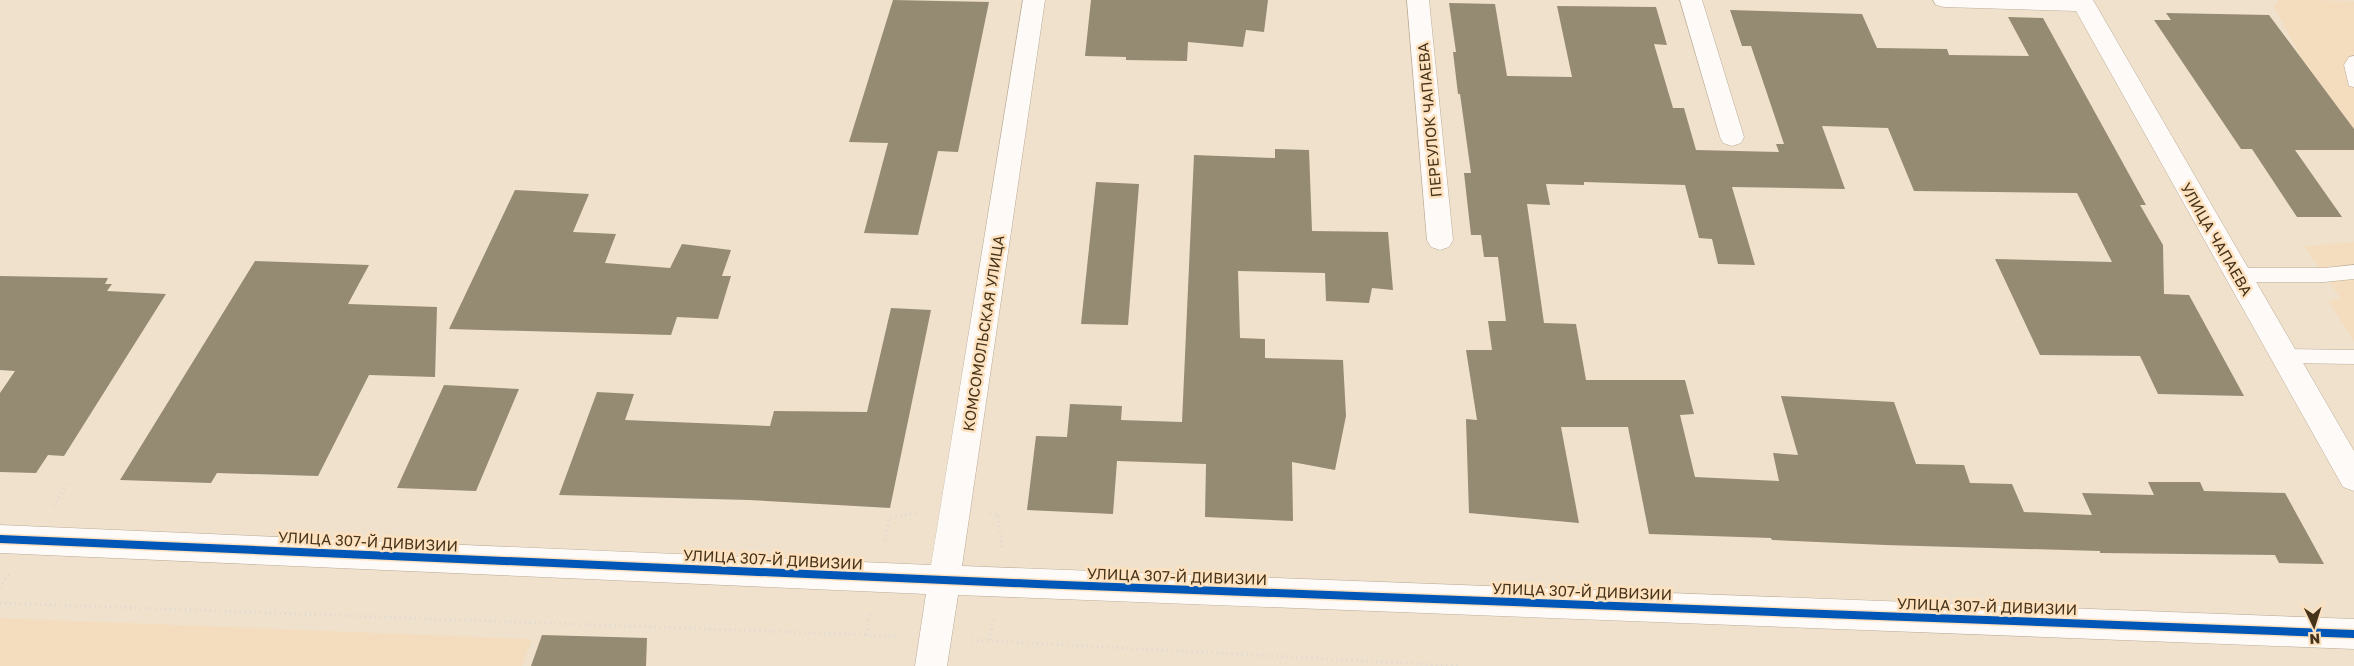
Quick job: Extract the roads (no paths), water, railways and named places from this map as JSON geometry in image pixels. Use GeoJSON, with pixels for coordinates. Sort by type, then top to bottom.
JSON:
{"type":"FeatureCollection","features":[{"type":"Feature","properties":{"kind":"street","name":"КОМСОМОЛЬСКАЯ УЛИЦА"},"geometry":{"type":"LineString","coordinates":[[931,666],[1034,0]]}},
{"type":"Feature","properties":{"kind":"street","name":"ПЕРЕУЛОК ЧАПАЕВА"},"geometry":{"type":"LineString","coordinates":[[1418,0],[1440,240]]}},
{"type":"Feature","properties":{"kind":"street"},"geometry":{"type":"LineString","coordinates":[[1691,0],[1732,137]]}},
{"type":"Feature","properties":{"kind":"street"},"geometry":{"type":"LineString","coordinates":[[1944,0],[2082,2]]}},
{"type":"Feature","properties":{"kind":"street","name":"УЛИЦА ЧАПАЕВА"},"geometry":{"type":"LineString","coordinates":[[2082,2],[2354,478]]}},
{"type":"Feature","properties":{"kind":"street","name":"УЛИЦА 307-Й ДИВИЗИИ"},"geometry":{"type":"LineString","coordinates":[[0,539],[944,580],[2354,634]]}},
{"type":"Feature","properties":{"kind":"lane"},"geometry":{"type":"LineString","coordinates":[[2354,62],[2351,65],[2354,82]]}},
{"type":"Feature","properties":{"kind":"lane"},"geometry":{"type":"LineString","coordinates":[[2237,275],[2317,275],[2354,272]]}},
{"type":"Feature","properties":{"kind":"lane"},"geometry":{"type":"LineString","coordinates":[[2284,356],[2354,358]]}}]}
